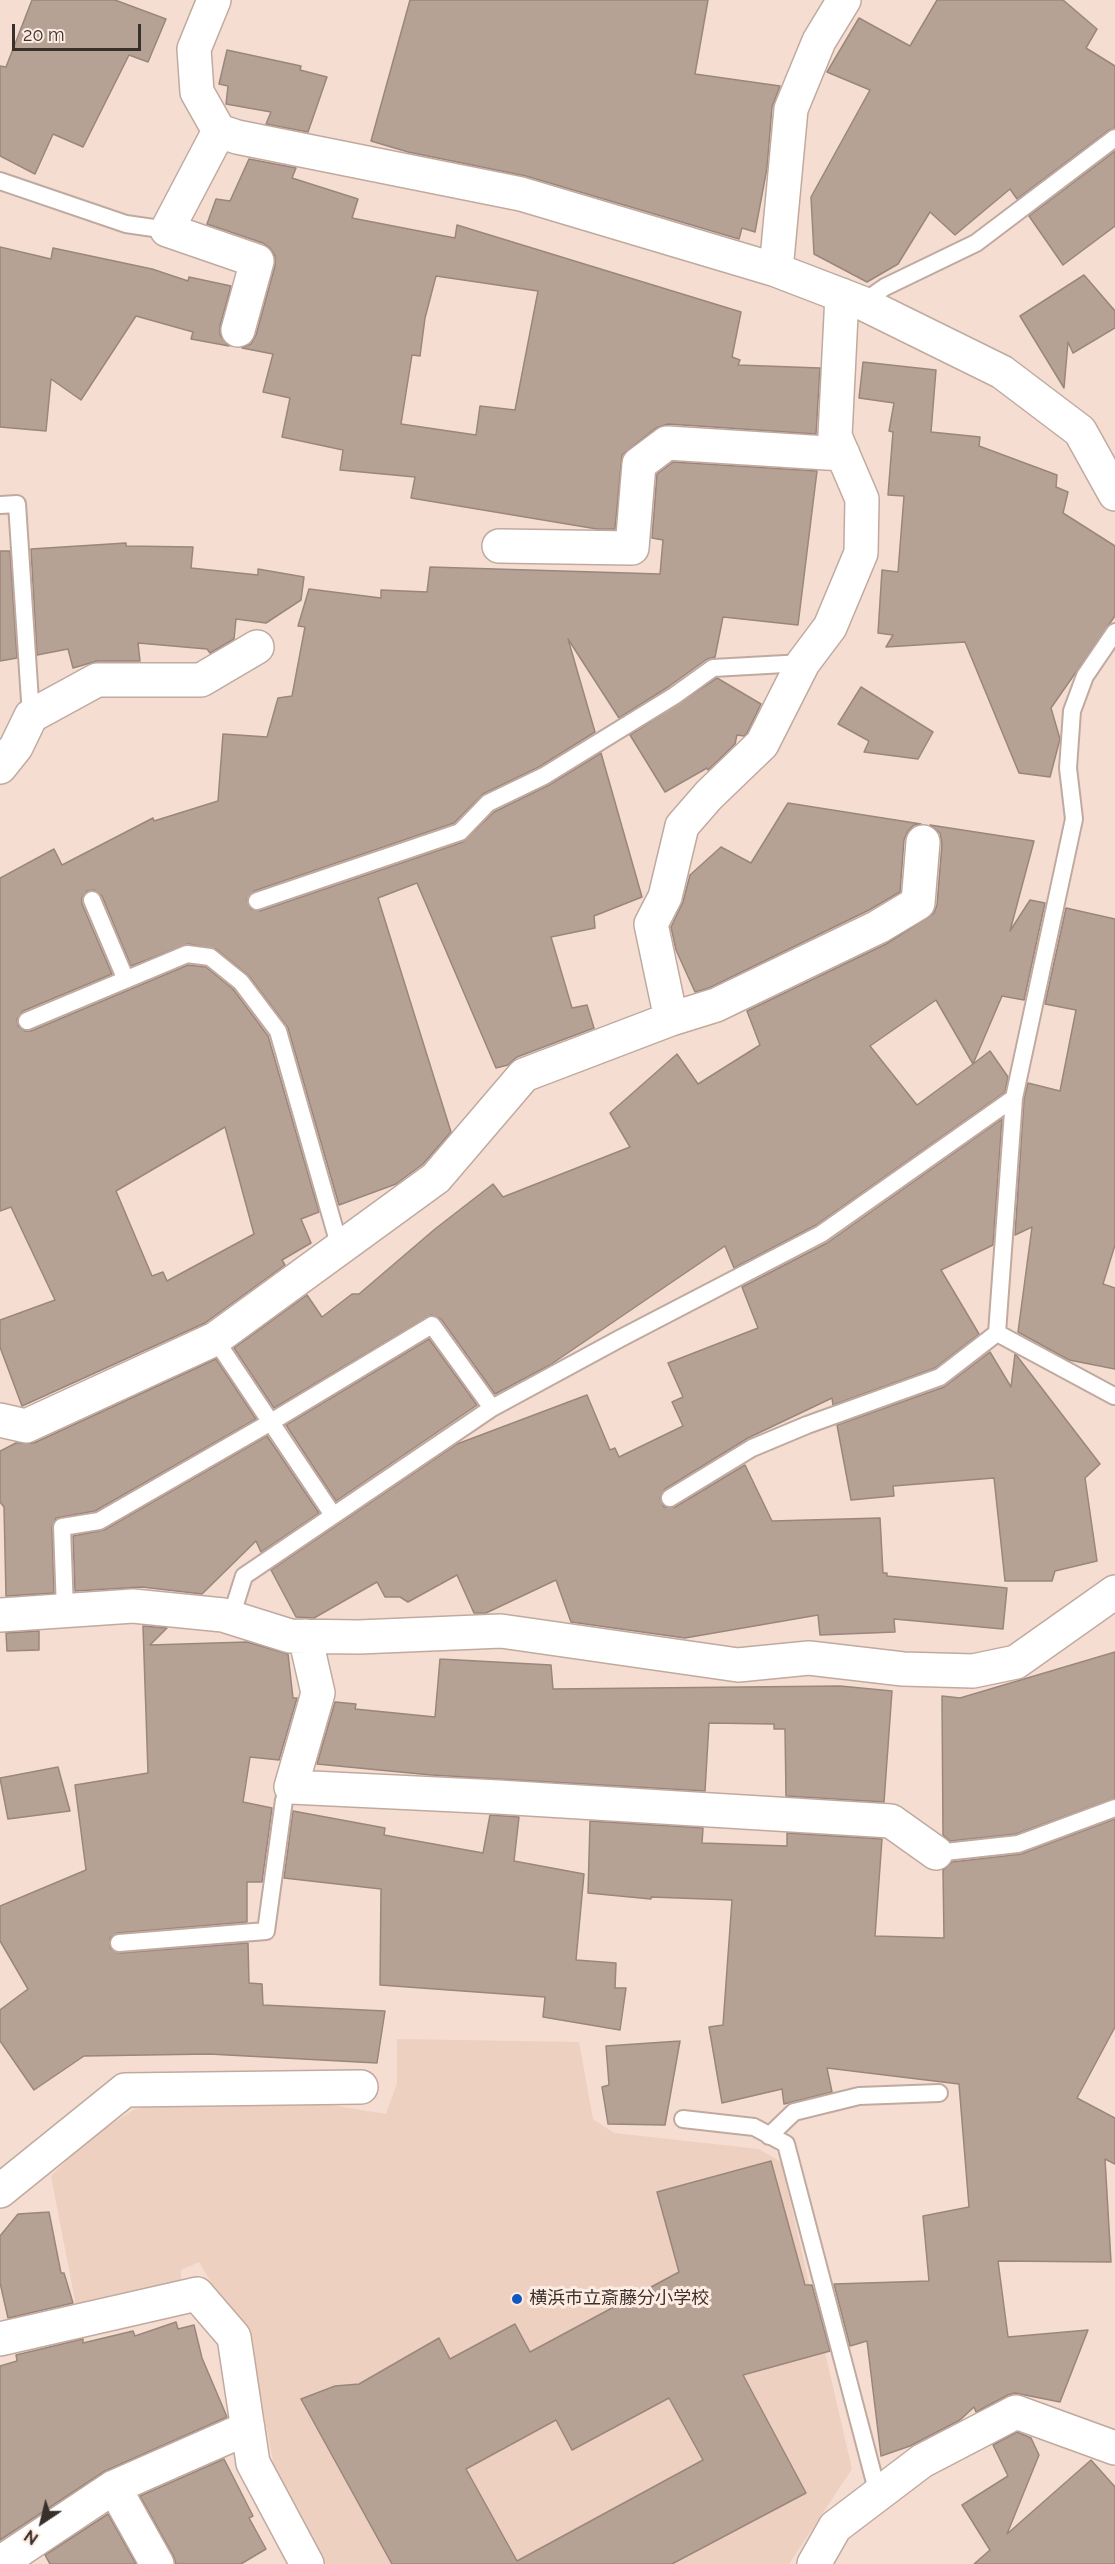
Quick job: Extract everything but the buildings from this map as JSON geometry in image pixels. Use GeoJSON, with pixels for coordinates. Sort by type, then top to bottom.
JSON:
{"type":"FeatureCollection","features":[{"type":"Feature","properties":{"kind":"street"},"geometry":{"type":"LineString","coordinates":[[214,0],[194,49],[197,92],[219,131],[237,137],[521,194],[776,270],[852,299],[1002,372],[1080,431],[1115,494]]}},
{"type":"Feature","properties":{"kind":"street"},"geometry":{"type":"LineString","coordinates":[[776,270],[791,109],[819,41],[841,2]]}},
{"type":"Feature","properties":{"kind":"street"},"geometry":{"type":"LineString","coordinates":[[219,131],[167,230],[257,261],[238,330]]}},
{"type":"Feature","properties":{"kind":"street"},"geometry":{"type":"LineString","coordinates":[[670,1019],[651,924],[666,897],[682,826],[709,795],[762,744],[803,663],[830,627],[861,553],[862,499],[835,436],[852,299]]}},
{"type":"Feature","properties":{"kind":"street"},"geometry":{"type":"LineString","coordinates":[[499,546],[632,548],[639,464],[667,443],[843,454]]}},
{"type":"Feature","properties":{"kind":"street"},"geometry":{"type":"LineString","coordinates":[[0,767],[16,747],[32,716],[97,680],[201,680],[256,647]]}},
{"type":"Feature","properties":{"kind":"street"},"geometry":{"type":"LineString","coordinates":[[2,1415],[26,1426],[214,1339],[436,1178],[524,1075],[670,1019],[716,1005],[878,927],[918,903],[923,842]]}},
{"type":"Feature","properties":{"kind":"street"},"geometry":{"type":"LineString","coordinates":[[0,1615],[133,1606],[231,1617],[290,1636],[359,1637],[501,1631],[738,1665],[808,1658],[903,1669],[973,1671],[1016,1662],[1115,1592]]}},
{"type":"Feature","properties":{"kind":"street"},"geometry":{"type":"LineString","coordinates":[[305,1636],[318,1693],[291,1787],[891,1821],[936,1853]]}},
{"type":"Feature","properties":{"kind":"street"},"geometry":{"type":"LineString","coordinates":[[0,2191],[125,2090],[361,2087]]}},
{"type":"Feature","properties":{"kind":"street"},"geometry":{"type":"LineString","coordinates":[[0,2339],[197,2294],[234,2337],[253,2463],[307,2564]]}},
{"type":"Feature","properties":{"kind":"street"},"geometry":{"type":"LineString","coordinates":[[814,2564],[835,2527],[878,2494],[922,2461],[1016,2412],[1115,2448]]}},
{"type":"Feature","properties":{"kind":"street"},"geometry":{"type":"LineString","coordinates":[[0,2563],[114,2487],[248,2428]]}},
{"type":"Feature","properties":{"kind":"street"},"geometry":{"type":"LineString","coordinates":[[114,2487],[157,2564]]}},
{"type":"Feature","properties":{"kind":"lane"},"geometry":{"type":"LineString","coordinates":[[852,299],[885,287],[976,243],[1115,138]]}},
{"type":"Feature","properties":{"kind":"lane"},"geometry":{"type":"LineString","coordinates":[[0,181],[126,224],[167,230]]}},
{"type":"Feature","properties":{"kind":"lane"},"geometry":{"type":"LineString","coordinates":[[0,505],[17,504],[32,716]]}},
{"type":"Feature","properties":{"kind":"lane"},"geometry":{"type":"LineString","coordinates":[[670,1498],[752,1448],[807,1425],[940,1377],[997,1333],[1014,1098],[1074,819],[1068,768],[1072,711],[1084,676],[1115,632]]}},
{"type":"Feature","properties":{"kind":"lane"},"geometry":{"type":"LineString","coordinates":[[257,901],[460,832],[488,803],[544,776],[674,696],[713,668],[803,663]]}},
{"type":"Feature","properties":{"kind":"lane"},"geometry":{"type":"LineString","coordinates":[[92,900],[126,980]]}},
{"type":"Feature","properties":{"kind":"lane"},"geometry":{"type":"LineString","coordinates":[[27,1021],[187,954],[210,957],[241,982],[278,1031],[340,1248]]}},
{"type":"Feature","properties":{"kind":"lane"},"geometry":{"type":"LineString","coordinates":[[231,1617],[244,1576],[492,1408],[821,1234],[1014,1098]]}},
{"type":"Feature","properties":{"kind":"lane"},"geometry":{"type":"LineString","coordinates":[[65,1610],[62,1527],[99,1521],[271,1422],[432,1324],[492,1408]]}},
{"type":"Feature","properties":{"kind":"lane"},"geometry":{"type":"LineString","coordinates":[[997,1333],[1114,1396]]}},
{"type":"Feature","properties":{"kind":"lane"},"geometry":{"type":"LineString","coordinates":[[214,1339],[333,1515]]}},
{"type":"Feature","properties":{"kind":"lane"},"geometry":{"type":"LineString","coordinates":[[119,1943],[266,1931],[284,1800],[291,1787]]}},
{"type":"Feature","properties":{"kind":"lane"},"geometry":{"type":"LineString","coordinates":[[936,1853],[1018,1844],[1115,1808]]}},
{"type":"Feature","properties":{"kind":"lane"},"geometry":{"type":"LineString","coordinates":[[769,2136],[794,2112],[859,2096],[939,2093]]}},
{"type":"Feature","properties":{"kind":"lane"},"geometry":{"type":"LineString","coordinates":[[683,2119],[754,2127],[786,2145],[878,2494]]}},
{"type":"Feature","properties":{"kind":"shaded area","name":"横浜市立斎藤分小学校"},"geometry":{"type":"Polygon","coordinates":[[[397,2039],[579,2042],[593,2119],[614,2133],[759,2149],[781,2162],[852,2469],[789,2564],[322,2564],[277,2482],[252,2353],[199,2262],[181,2270],[181,2287],[77,2311],[51,2176],[88,2139],[135,2109],[160,2105],[287,2098],[386,2114],[397,2083],[397,2039]]]}},
{"type":"Feature","properties":{"kind":"place","name":"横浜市立斎藤分小学校"},"geometry":{"type":"Point","coordinates":[517,2299]}}]}
